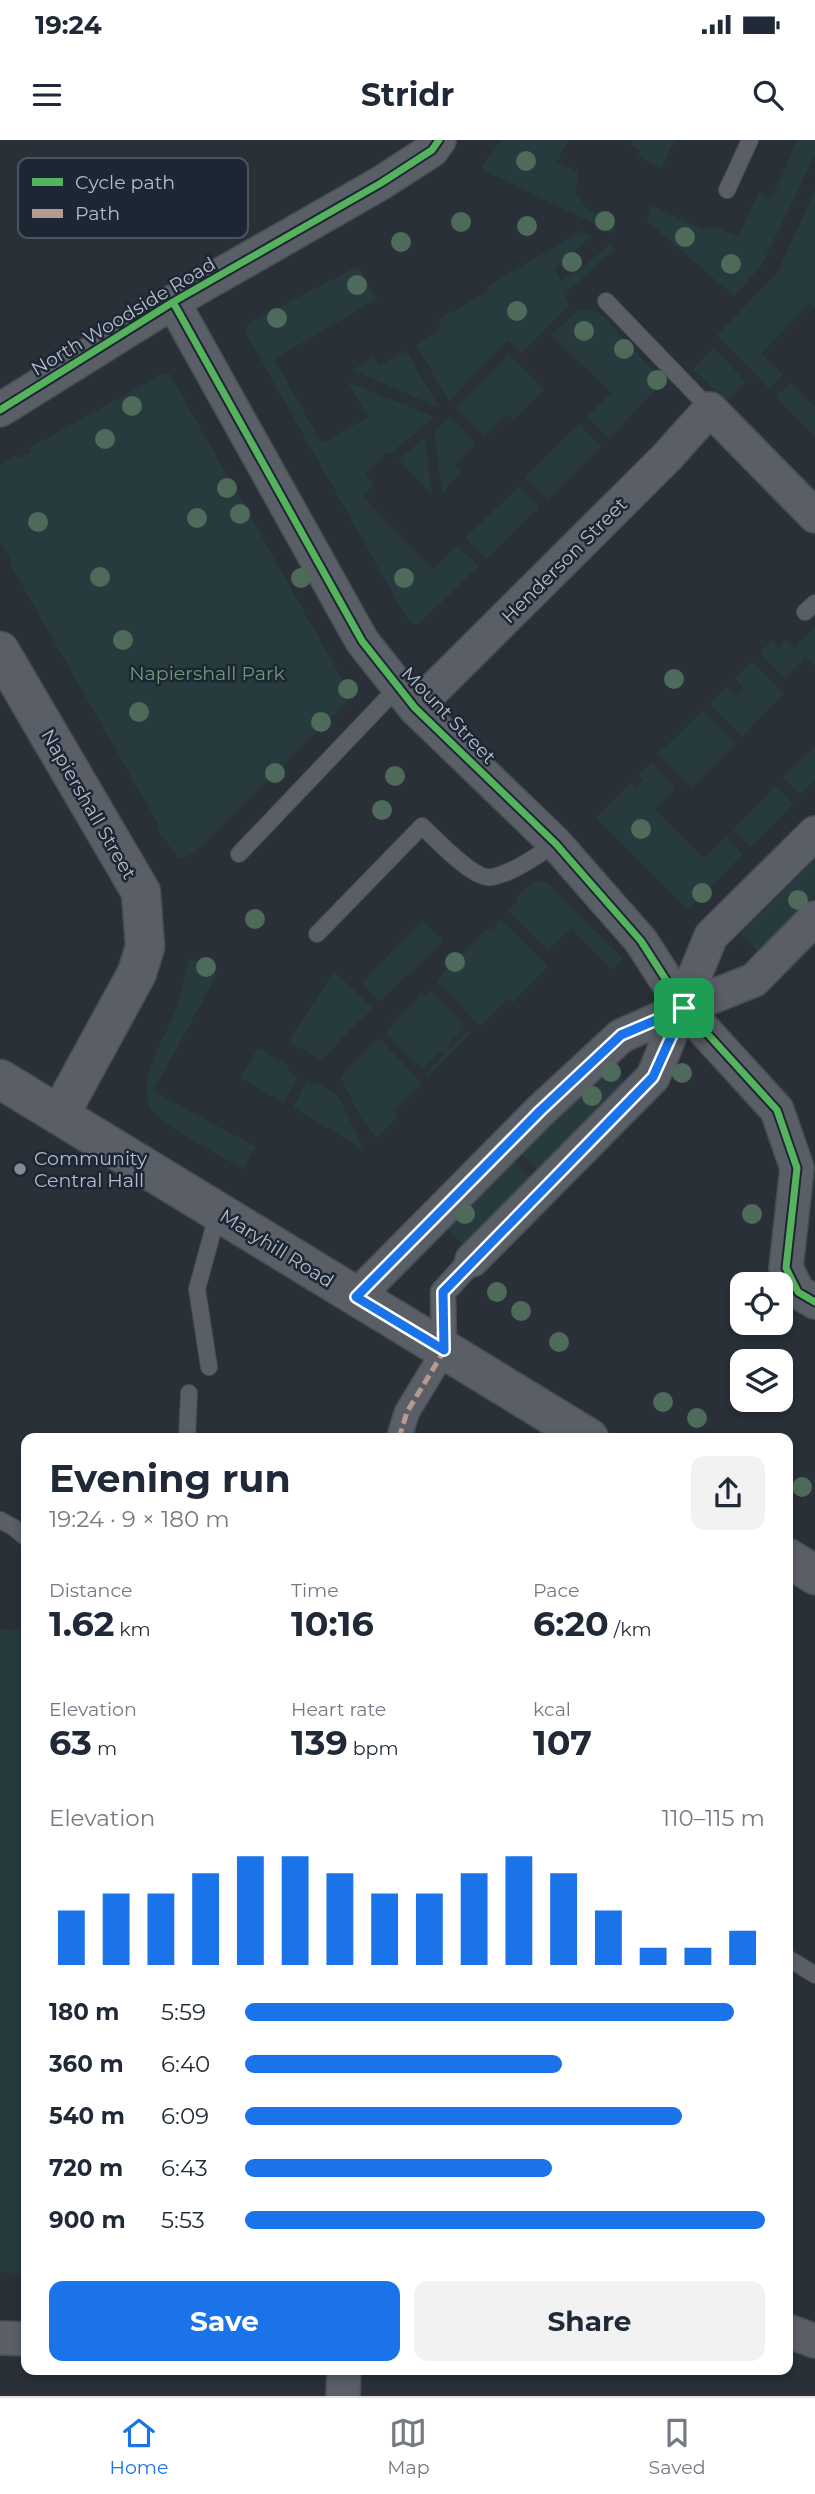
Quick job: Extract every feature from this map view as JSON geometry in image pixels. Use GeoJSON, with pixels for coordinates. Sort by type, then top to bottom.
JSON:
{"type":"FeatureCollection","features":[{"type":"Feature","properties":{"kind":"street","name":"North Woodside Road"},"geometry":{"type":"LineString","coordinates":[[0,410],[173,302],[381,183],[432,150],[439,140]]}},
{"type":"Feature","properties":{"kind":"street","name":"Mount Street"},"geometry":{"type":"LineString","coordinates":[[173,302],[362,641],[407,698],[556,844],[641,941],[684,1008],[777,1110],[797,1168],[786,1268],[798,1292],[815,1302]]}},
{"type":"Feature","properties":{"kind":"street"},"geometry":{"type":"LineString","coordinates":[[710,409],[815,516]]}},
{"type":"Feature","properties":{"kind":"street","name":"Henderson Street"},"geometry":{"type":"LineString","coordinates":[[407,698],[667,457],[710,409]]}},
{"type":"Feature","properties":{"kind":"street","name":"Napiershall Street"},"geometry":{"type":"LineString","coordinates":[[0,651],[141,892],[145,947],[137,973],[60,1114]]}},
{"type":"Feature","properties":{"kind":"street"},"geometry":{"type":"LineString","coordinates":[[401,1433],[407,1412],[444,1350],[443,1292],[653,1077],[712,936],[815,832]]}},
{"type":"Feature","properties":{"kind":"street"},"geometry":{"type":"LineString","coordinates":[[356,1297],[540,1111],[621,1035],[754,981],[815,918]]}},
{"type":"Feature","properties":{"kind":"street","name":"Maryhill Road"},"geometry":{"type":"LineString","coordinates":[[0,1079],[581,1433]]}},
{"type":"Feature","properties":{"kind":"street"},"geometry":{"type":"LineString","coordinates":[[793,1562],[815,1575]]}},
{"type":"Feature","properties":{"kind":"street"},"geometry":{"type":"LineString","coordinates":[[793,2332],[815,2341]]}},
{"type":"Feature","properties":{"kind":"street"},"geometry":{"type":"LineString","coordinates":[[0,2338],[21,2339]]}},
{"type":"Feature","properties":{"kind":"street"},"geometry":{"type":"LineString","coordinates":[[343,2396],[344,2375]]}},
{"type":"Feature","properties":{"kind":"lane"},"geometry":{"type":"LineString","coordinates":[[727,191],[750,140]]}},
{"type":"Feature","properties":{"kind":"lane"},"geometry":{"type":"LineString","coordinates":[[606,301],[710,409]]}},
{"type":"Feature","properties":{"kind":"lane"},"geometry":{"type":"LineString","coordinates":[[239,853],[407,698]]}},
{"type":"Feature","properties":{"kind":"lane"},"geometry":{"type":"LineString","coordinates":[[317,934],[422,826],[478,876],[491,878],[515,868],[556,844]]}},
{"type":"Feature","properties":{"kind":"lane"},"geometry":{"type":"LineString","coordinates":[[209,1367],[197,1289],[218,1212]]}},
{"type":"Feature","properties":{"kind":"lane"},"geometry":{"type":"LineString","coordinates":[[187,1433],[189,1393]]}},
{"type":"Feature","properties":{"kind":"lane"},"geometry":{"type":"LineString","coordinates":[[0,1520],[21,1534]]}},
{"type":"Feature","properties":{"kind":"lane"},"geometry":{"type":"LineString","coordinates":[[793,1961],[815,1975]]}},
{"type":"Feature","properties":{"kind":"green space"},"geometry":{"type":"Polygon","coordinates":[[[501,140],[568,140],[557,162],[578,172],[576,192],[586,207],[615,228],[613,233],[481,169],[501,140]]]}},
{"type":"Feature","properties":{"kind":"green space"},"geometry":{"type":"Polygon","coordinates":[[[633,140],[675,140],[661,168],[638,156],[640,150],[631,145],[633,140]]]}},
{"type":"Feature","properties":{"kind":"green space"},"geometry":{"type":"Polygon","coordinates":[[[797,140],[815,140],[815,155],[761,266],[734,296],[647,221],[650,205],[703,230],[714,226],[738,237],[759,192],[773,196],[797,140]]]}},
{"type":"Feature","properties":{"kind":"green space"},"geometry":{"type":"Polygon","coordinates":[[[815,191],[815,307],[810,303],[761,353],[783,375],[769,389],[717,335],[777,273],[815,191]]]}},
{"type":"Feature","properties":{"kind":"green space"},"geometry":{"type":"Polygon","coordinates":[[[582,231],[591,237],[557,266],[555,270],[561,280],[577,272],[609,245],[615,249],[568,291],[565,298],[569,305],[522,353],[508,340],[449,401],[416,345],[442,329],[438,320],[488,291],[487,286],[582,231]]]}},
{"type":"Feature","properties":{"kind":"green space"},"geometry":{"type":"Polygon","coordinates":[[[358,266],[377,299],[274,359],[322,444],[368,417],[348,382],[435,417],[389,454],[386,453],[365,474],[374,484],[362,496],[433,569],[457,546],[479,566],[419,624],[409,622],[246,333],[249,323],[358,266]]]}},
{"type":"Feature","properties":{"kind":"green space"},"geometry":{"type":"Polygon","coordinates":[[[579,310],[591,310],[602,315],[663,382],[609,439],[587,417],[611,393],[551,335],[579,310]]]}},
{"type":"Feature","properties":{"kind":"green space"},"geometry":{"type":"Polygon","coordinates":[[[713,347],[746,382],[726,401],[693,370],[713,347]]]}},
{"type":"Feature","properties":{"kind":"green space"},"geometry":{"type":"Polygon","coordinates":[[[406,351],[440,408],[352,370],[373,357],[380,366],[406,351]]]}},
{"type":"Feature","properties":{"kind":"green space"},"geometry":{"type":"Polygon","coordinates":[[[509,355],[544,390],[514,420],[507,414],[485,436],[456,408],[509,355]]]}},
{"type":"Feature","properties":{"kind":"green space","name":"Napiershall Park"},"geometry":{"type":"Polygon","coordinates":[[[164,373],[171,376],[349,691],[345,704],[194,853],[180,858],[158,830],[157,822],[10,564],[10,558],[0,540],[0,466],[17,455],[20,459],[31,452],[29,448],[164,373]]]}},
{"type":"Feature","properties":{"kind":"green space"},"geometry":{"type":"Polygon","coordinates":[[[790,382],[815,407],[815,436],[776,397],[790,382]]]}},
{"type":"Feature","properties":{"kind":"green space"},"geometry":{"type":"Polygon","coordinates":[[[450,416],[476,443],[454,466],[461,473],[442,493],[434,431],[450,416]]]}},
{"type":"Feature","properties":{"kind":"green space"},"geometry":{"type":"Polygon","coordinates":[[[579,424],[601,446],[547,500],[525,478],[579,424]]]}},
{"type":"Feature","properties":{"kind":"green space"},"geometry":{"type":"Polygon","coordinates":[[[425,437],[432,495],[398,460],[425,437]]]}},
{"type":"Feature","properties":{"kind":"green space"},"geometry":{"type":"Polygon","coordinates":[[[519,486],[540,507],[486,559],[465,538],[519,486]]]}},
{"type":"Feature","properties":{"kind":"green space"},"geometry":{"type":"Polygon","coordinates":[[[815,626],[815,666],[805,657],[785,679],[760,653],[772,640],[779,648],[786,640],[795,648],[815,626]]]}},
{"type":"Feature","properties":{"kind":"green space"},"geometry":{"type":"Polygon","coordinates":[[[752,661],[784,694],[742,737],[709,704],[727,686],[736,695],[743,688],[735,678],[752,661]]]}},
{"type":"Feature","properties":{"kind":"green space"},"geometry":{"type":"Polygon","coordinates":[[[702,711],[735,744],[691,788],[658,754],[702,711]]]}},
{"type":"Feature","properties":{"kind":"green space"},"geometry":{"type":"Polygon","coordinates":[[[815,746],[815,780],[800,795],[783,778],[815,746]]]}},
{"type":"Feature","properties":{"kind":"green space"},"geometry":{"type":"Polygon","coordinates":[[[651,762],[676,787],[655,809],[704,858],[726,837],[743,854],[688,910],[596,818],[630,783],[635,788],[643,780],[638,775],[651,762]]]}},
{"type":"Feature","properties":{"kind":"green space"},"geometry":{"type":"Polygon","coordinates":[[[775,786],[793,804],[750,847],[733,830],[775,786]]]}},
{"type":"Feature","properties":{"kind":"green space"},"geometry":{"type":"Polygon","coordinates":[[[815,858],[815,894],[758,951],[740,933],[815,858]]]}},
{"type":"Feature","properties":{"kind":"green space"},"geometry":{"type":"Polygon","coordinates":[[[536,881],[548,883],[623,959],[612,970],[571,928],[548,951],[508,911],[518,901],[516,898],[536,881]]]}},
{"type":"Feature","properties":{"kind":"green space"},"geometry":{"type":"Polygon","coordinates":[[[422,920],[443,941],[380,1002],[362,983],[422,920]]]}},
{"type":"Feature","properties":{"kind":"green space"},"geometry":{"type":"Polygon","coordinates":[[[501,920],[548,966],[513,1003],[508,998],[480,1026],[437,982],[443,976],[441,974],[488,928],[491,930],[501,920]]]}},
{"type":"Feature","properties":{"kind":"green space"},"geometry":{"type":"Polygon","coordinates":[[[189,957],[217,975],[153,1091],[256,1147],[243,1169],[168,1124],[152,1110],[147,1100],[149,1074],[176,1009],[189,957]]]}},
{"type":"Feature","properties":{"kind":"green space"},"geometry":{"type":"Polygon","coordinates":[[[334,971],[373,1008],[322,1061],[290,1040],[334,971]]]}},
{"type":"Feature","properties":{"kind":"green space"},"geometry":{"type":"Polygon","coordinates":[[[430,990],[466,1027],[446,1046],[449,1049],[469,1030],[472,1032],[428,1076],[426,1073],[445,1054],[442,1050],[422,1069],[386,1033],[391,1024],[421,995],[423,997],[430,990]]]}},
{"type":"Feature","properties":{"kind":"green space"},"geometry":{"type":"Polygon","coordinates":[[[379,1038],[422,1083],[393,1112],[398,1117],[377,1138],[361,1117],[340,1077],[379,1038]]]}},
{"type":"Feature","properties":{"kind":"green space"},"geometry":{"type":"Polygon","coordinates":[[[258,1048],[289,1066],[287,1069],[298,1076],[284,1103],[240,1078],[258,1048]]]}},
{"type":"Feature","properties":{"kind":"green space"},"geometry":{"type":"Polygon","coordinates":[[[607,1064],[625,1082],[537,1170],[520,1152],[607,1064]]]}},
{"type":"Feature","properties":{"kind":"green space"},"geometry":{"type":"Polygon","coordinates":[[[307,1081],[314,1085],[316,1082],[338,1095],[364,1150],[293,1107],[307,1081]]]}},
{"type":"Feature","properties":{"kind":"green space"},"geometry":{"type":"Polygon","coordinates":[[[513,1159],[530,1177],[463,1244],[446,1227],[513,1159]]]}},
{"type":"Feature","properties":{"kind":"green space"},"geometry":{"type":"Polygon","coordinates":[[[0,1629],[21,1630],[21,2274],[0,2272],[0,1629]]]}},
{"type":"Feature","properties":{"kind":"marked path"},"geometry":{"type":"LineString","coordinates":[[401,1433],[407,1412],[444,1351],[443,1292],[472,1260]]}},
{"type":"Feature","properties":{"kind":"cycle path"},"geometry":{"type":"LineString","coordinates":[[0,410],[173,302],[381,183],[432,150],[439,140]]}},
{"type":"Feature","properties":{"kind":"cycle path"},"geometry":{"type":"LineString","coordinates":[[173,302],[362,641],[415,708],[556,844],[641,941],[684,1008],[777,1110],[797,1168],[786,1268],[798,1292],[815,1302]]}},
{"type":"Feature","properties":{"kind":"place","name":"Community Central Hall"},"geometry":{"type":"Point","coordinates":[20,1169]}},
{"type":"Feature","properties":{"kind":"route"},"geometry":{"type":"LineString","coordinates":[[684,1008],[653,1077],[443,1292],[444,1350],[356,1297],[540,1111],[621,1035],[684,1008]]}}]}
